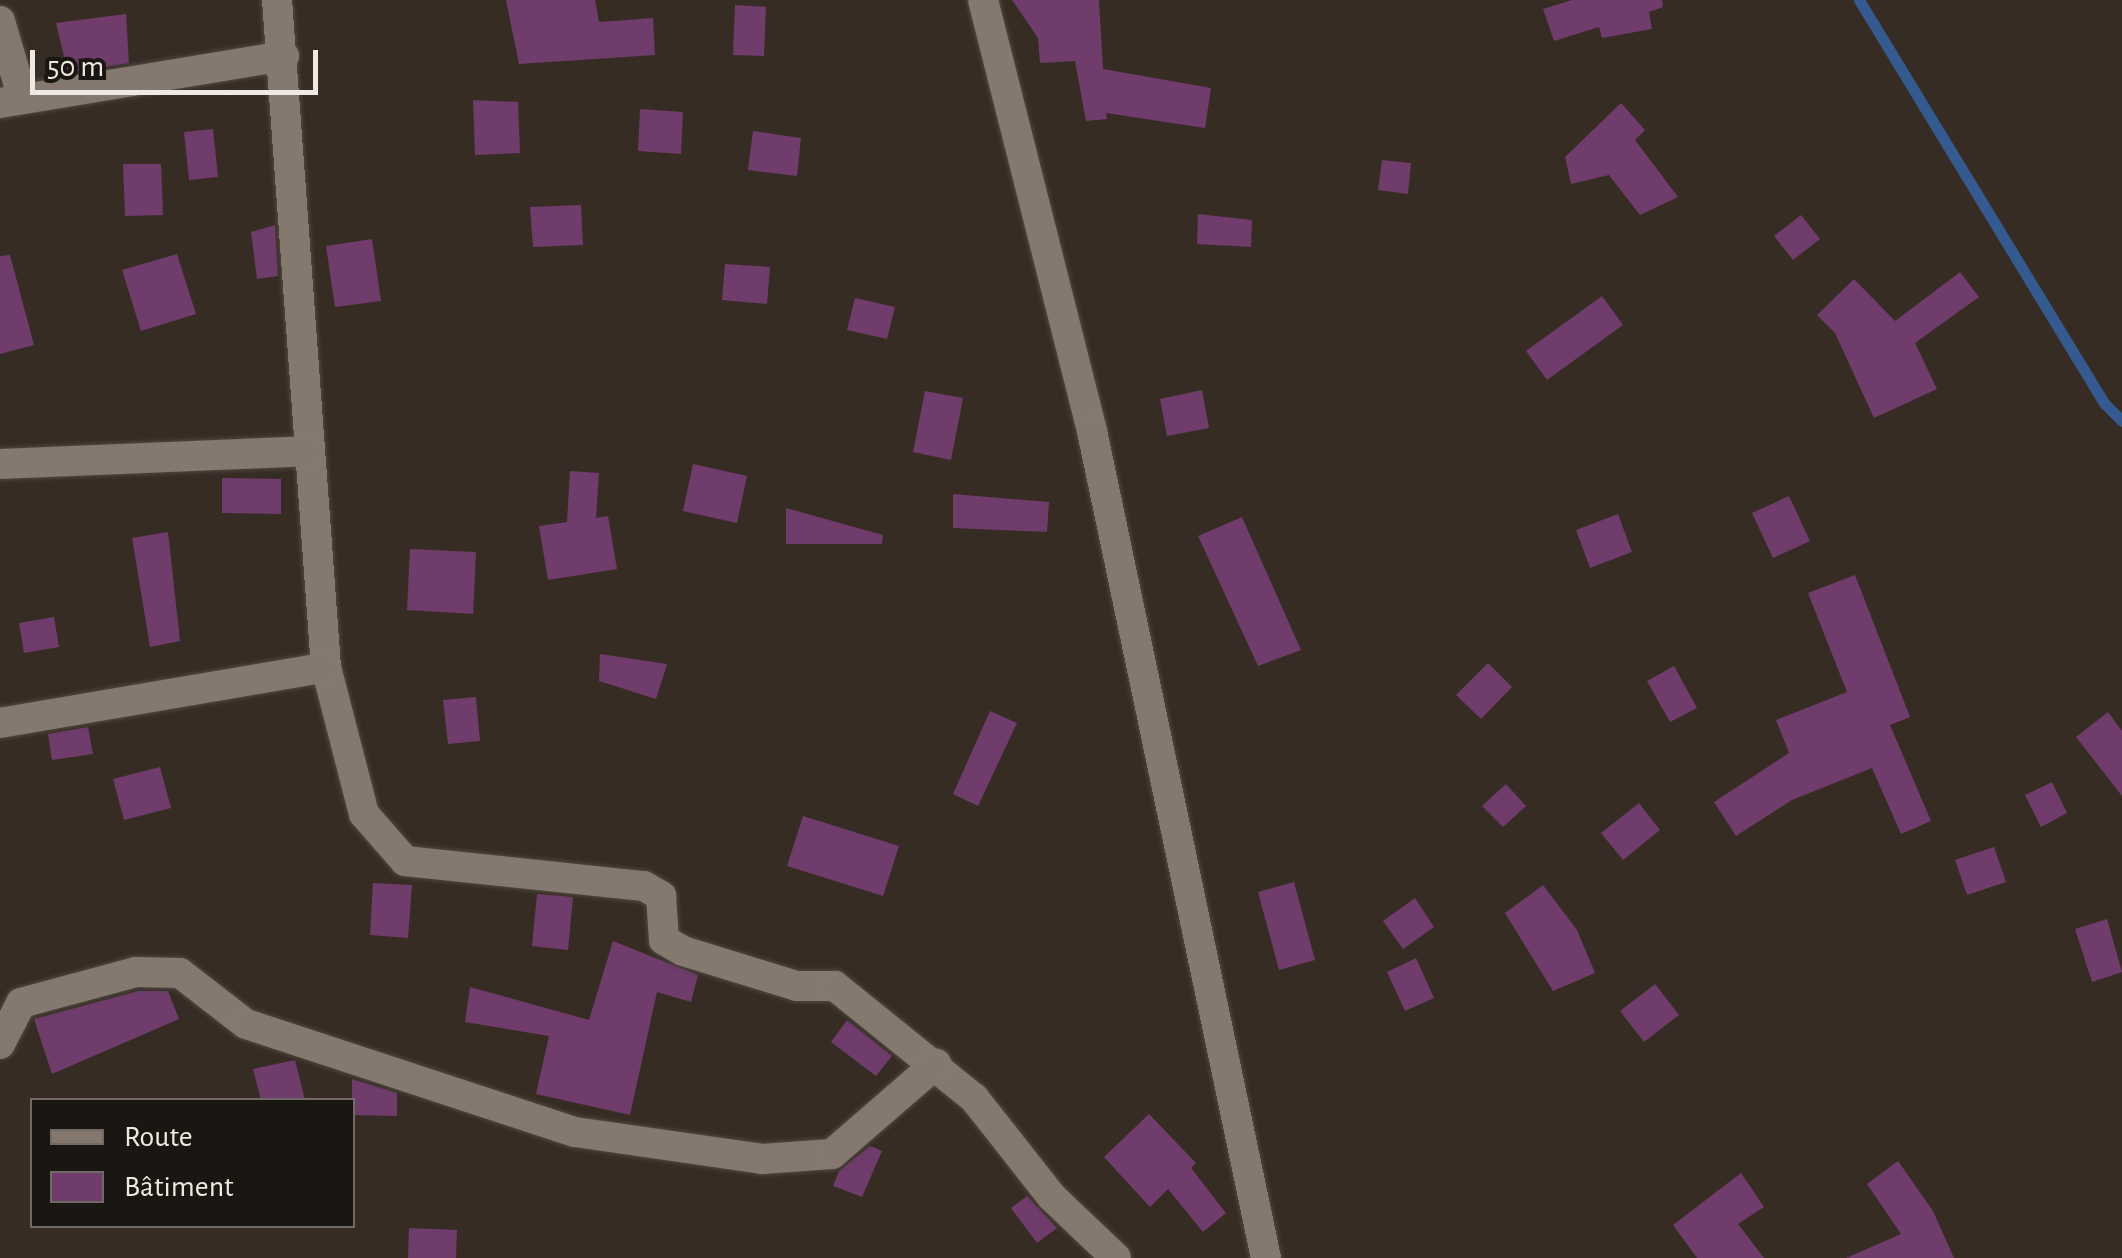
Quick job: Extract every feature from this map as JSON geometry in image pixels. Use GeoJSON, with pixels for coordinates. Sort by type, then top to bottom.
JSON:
{"type":"FeatureCollection","features":[{"type":"Feature","properties":{"kind":"street"},"geometry":{"type":"LineString","coordinates":[[277,0],[326,667],[364,814],[405,861],[655,890],[664,940],[797,986],[835,986],[974,1098],[1052,1197],[1116,1258]]}},
{"type":"Feature","properties":{"kind":"street"},"geometry":{"type":"LineString","coordinates":[[983,0],[1092,431],[1266,1258]]}},
{"type":"Feature","properties":{"kind":"street"},"geometry":{"type":"LineString","coordinates":[[0,21],[12,101],[284,56]]}},
{"type":"Feature","properties":{"kind":"street"},"geometry":{"type":"LineString","coordinates":[[0,464],[310,451]]}},
{"type":"Feature","properties":{"kind":"street"},"geometry":{"type":"LineString","coordinates":[[0,723],[326,667]]}},
{"type":"Feature","properties":{"kind":"street"},"geometry":{"type":"LineString","coordinates":[[0,1044],[21,1004],[70,986],[168,972],[200,984],[214,1003],[246,1024],[575,1132],[762,1159],[832,1154],[936,1064]]}},
{"type":"Feature","properties":{"kind":"building"},"geometry":{"type":"Polygon","coordinates":[[[506,0],[595,0],[599,22],[653,18],[655,55],[519,64],[506,0]]]}},
{"type":"Feature","properties":{"kind":"building"},"geometry":{"type":"Polygon","coordinates":[[[1012,0],[1099,0],[1103,69],[1211,88],[1205,128],[1106,113],[1107,119],[1086,121],[1075,61],[1040,63],[1038,38],[1012,0]]]}},
{"type":"Feature","properties":{"kind":"building"},"geometry":{"type":"Polygon","coordinates":[[[1572,0],[1662,0],[1663,7],[1649,12],[1652,29],[1602,38],[1599,27],[1554,41],[1543,9],[1572,0]]]}},
{"type":"Feature","properties":{"kind":"building"},"geometry":{"type":"Polygon","coordinates":[[[735,5],[766,7],[764,56],[733,55],[735,5]]]}},
{"type":"Feature","properties":{"kind":"building"},"geometry":{"type":"Polygon","coordinates":[[[126,14],[129,63],[68,73],[56,23],[126,14]]]}},
{"type":"Feature","properties":{"kind":"building"},"geometry":{"type":"Polygon","coordinates":[[[473,100],[518,102],[520,153],[475,155],[473,100]]]}},
{"type":"Feature","properties":{"kind":"building"},"geometry":{"type":"Polygon","coordinates":[[[1621,103],[1645,130],[1635,140],[1678,197],[1640,215],[1609,175],[1571,184],[1565,157],[1621,103]]]}},
{"type":"Feature","properties":{"kind":"building"},"geometry":{"type":"Polygon","coordinates":[[[640,109],[683,112],[681,154],[638,151],[640,109]]]}},
{"type":"Feature","properties":{"kind":"building"},"geometry":{"type":"Polygon","coordinates":[[[213,129],[218,177],[189,180],[184,132],[213,129]]]}},
{"type":"Feature","properties":{"kind":"building"},"geometry":{"type":"Polygon","coordinates":[[[753,131],[801,138],[797,176],[748,170],[753,131]]]}},
{"type":"Feature","properties":{"kind":"building"},"geometry":{"type":"Polygon","coordinates":[[[1382,160],[1411,163],[1408,194],[1378,190],[1382,160]]]}},
{"type":"Feature","properties":{"kind":"building"},"geometry":{"type":"Polygon","coordinates":[[[123,164],[161,164],[163,215],[125,216],[123,164]]]}},
{"type":"Feature","properties":{"kind":"building"},"geometry":{"type":"Polygon","coordinates":[[[581,205],[583,245],[533,247],[530,207],[581,205]]]}},
{"type":"Feature","properties":{"kind":"building"},"geometry":{"type":"Polygon","coordinates":[[[1198,214],[1252,220],[1251,247],[1197,244],[1198,214]]]}},
{"type":"Feature","properties":{"kind":"building"},"geometry":{"type":"Polygon","coordinates":[[[1801,215],[1820,239],[1793,260],[1774,236],[1801,215]]]}},
{"type":"Feature","properties":{"kind":"building"},"geometry":{"type":"Polygon","coordinates":[[[275,225],[278,276],[257,279],[251,232],[275,225]]]}},
{"type":"Feature","properties":{"kind":"building"},"geometry":{"type":"Polygon","coordinates":[[[372,239],[381,301],[335,307],[326,246],[372,239]]]}},
{"type":"Feature","properties":{"kind":"building"},"geometry":{"type":"Polygon","coordinates":[[[177,254],[196,314],[141,331],[122,270],[177,254]]]}},
{"type":"Feature","properties":{"kind":"building"},"geometry":{"type":"Polygon","coordinates":[[[10,255],[34,345],[0,354],[0,256],[10,255]]]}},
{"type":"Feature","properties":{"kind":"building"},"geometry":{"type":"Polygon","coordinates":[[[725,264],[770,267],[767,304],[722,300],[725,264]]]}},
{"type":"Feature","properties":{"kind":"building"},"geometry":{"type":"Polygon","coordinates":[[[1960,272],[1979,297],[1915,343],[1937,389],[1874,418],[1835,333],[1817,315],[1854,279],[1895,321],[1960,272]]]}},
{"type":"Feature","properties":{"kind":"building"},"geometry":{"type":"Polygon","coordinates":[[[1602,296],[1623,325],[1547,380],[1526,351],[1602,296]]]}},
{"type":"Feature","properties":{"kind":"building"},"geometry":{"type":"Polygon","coordinates":[[[855,298],[895,307],[887,339],[847,330],[855,298]]]}},
{"type":"Feature","properties":{"kind":"building"},"geometry":{"type":"Polygon","coordinates":[[[1202,390],[1209,428],[1167,436],[1160,399],[1202,390]]]}},
{"type":"Feature","properties":{"kind":"building"},"geometry":{"type":"Polygon","coordinates":[[[925,391],[963,398],[951,460],[913,452],[925,391]]]}},
{"type":"Feature","properties":{"kind":"building"},"geometry":{"type":"Polygon","coordinates":[[[693,464],[747,476],[737,523],[683,511],[693,464]]]}},
{"type":"Feature","properties":{"kind":"building"},"geometry":{"type":"Polygon","coordinates":[[[570,471],[599,473],[596,518],[608,516],[617,569],[548,580],[539,526],[567,522],[570,471]]]}},
{"type":"Feature","properties":{"kind":"building"},"geometry":{"type":"Polygon","coordinates":[[[222,478],[281,479],[281,514],[222,513],[222,478]]]}},
{"type":"Feature","properties":{"kind":"building"},"geometry":{"type":"Polygon","coordinates":[[[953,494],[1049,502],[1047,532],[953,528],[953,494]]]}},
{"type":"Feature","properties":{"kind":"building"},"geometry":{"type":"Polygon","coordinates":[[[1789,496],[1810,541],[1773,558],[1752,513],[1789,496]]]}},
{"type":"Feature","properties":{"kind":"building"},"geometry":{"type":"Polygon","coordinates":[[[786,508],[883,535],[882,544],[786,544],[786,508]]]}},
{"type":"Feature","properties":{"kind":"building"},"geometry":{"type":"Polygon","coordinates":[[[1618,514],[1632,552],[1590,568],[1576,530],[1618,514]]]}},
{"type":"Feature","properties":{"kind":"building"},"geometry":{"type":"Polygon","coordinates":[[[1242,517],[1301,650],[1258,666],[1198,536],[1242,517]]]}},
{"type":"Feature","properties":{"kind":"building"},"geometry":{"type":"Polygon","coordinates":[[[168,532],[180,641],[150,647],[132,538],[168,532]]]}},
{"type":"Feature","properties":{"kind":"building"},"geometry":{"type":"Polygon","coordinates":[[[410,549],[476,552],[473,614],[407,610],[410,549]]]}},
{"type":"Feature","properties":{"kind":"building"},"geometry":{"type":"Polygon","coordinates":[[[1855,575],[1910,717],[1890,725],[1931,821],[1901,834],[1872,768],[1792,800],[1736,836],[1714,802],[1789,753],[1776,720],[1847,692],[1808,593],[1855,575]]]}},
{"type":"Feature","properties":{"kind":"building"},"geometry":{"type":"Polygon","coordinates":[[[54,617],[59,647],[24,653],[19,623],[54,617]]]}},
{"type":"Feature","properties":{"kind":"building"},"geometry":{"type":"Polygon","coordinates":[[[600,654],[667,664],[656,699],[599,681],[600,654]]]}},
{"type":"Feature","properties":{"kind":"building"},"geometry":{"type":"Polygon","coordinates":[[[1488,663],[1512,687],[1481,719],[1456,695],[1488,663]]]}},
{"type":"Feature","properties":{"kind":"building"},"geometry":{"type":"Polygon","coordinates":[[[1674,666],[1697,708],[1670,722],[1647,681],[1674,666]]]}},
{"type":"Feature","properties":{"kind":"building"},"geometry":{"type":"Polygon","coordinates":[[[476,697],[480,741],[448,744],[443,700],[476,697]]]}},
{"type":"Feature","properties":{"kind":"building"},"geometry":{"type":"Polygon","coordinates":[[[990,711],[1017,723],[978,806],[953,794],[990,711]]]}},
{"type":"Feature","properties":{"kind":"building"},"geometry":{"type":"Polygon","coordinates":[[[2108,712],[2122,731],[2122,796],[2076,737],[2108,712]]]}},
{"type":"Feature","properties":{"kind":"building"},"geometry":{"type":"Polygon","coordinates":[[[88,727],[93,754],[52,760],[48,734],[88,727]]]}},
{"type":"Feature","properties":{"kind":"building"},"geometry":{"type":"Polygon","coordinates":[[[160,767],[171,808],[124,820],[113,779],[160,767]]]}},
{"type":"Feature","properties":{"kind":"building"},"geometry":{"type":"Polygon","coordinates":[[[2052,782],[2067,813],[2041,827],[2025,795],[2052,782]]]}},
{"type":"Feature","properties":{"kind":"building"},"geometry":{"type":"Polygon","coordinates":[[[1506,784],[1526,806],[1503,827],[1482,806],[1506,784]]]}},
{"type":"Feature","properties":{"kind":"building"},"geometry":{"type":"Polygon","coordinates":[[[1639,803],[1660,830],[1623,860],[1601,833],[1639,803]]]}},
{"type":"Feature","properties":{"kind":"building"},"geometry":{"type":"Polygon","coordinates":[[[803,816],[899,846],[883,896],[787,866],[803,816]]]}},
{"type":"Feature","properties":{"kind":"building"},"geometry":{"type":"Polygon","coordinates":[[[1994,847],[2006,882],[1967,895],[1955,860],[1994,847]]]}},
{"type":"Feature","properties":{"kind":"building"},"geometry":{"type":"Polygon","coordinates":[[[1294,882],[1315,960],[1279,970],[1258,892],[1294,882]]]}},
{"type":"Feature","properties":{"kind":"building"},"geometry":{"type":"Polygon","coordinates":[[[373,883],[412,885],[408,938],[370,935],[373,883]]]}},
{"type":"Feature","properties":{"kind":"building"},"geometry":{"type":"Polygon","coordinates":[[[1543,885],[1577,930],[1595,973],[1553,991],[1505,913],[1543,885]]]}},
{"type":"Feature","properties":{"kind":"building"},"geometry":{"type":"Polygon","coordinates":[[[537,894],[573,897],[568,950],[532,946],[537,894]]]}},
{"type":"Feature","properties":{"kind":"building"},"geometry":{"type":"Polygon","coordinates":[[[1415,898],[1434,927],[1403,949],[1383,921],[1415,898]]]}},
{"type":"Feature","properties":{"kind":"building"},"geometry":{"type":"Polygon","coordinates":[[[2107,919],[2122,972],[2092,982],[2075,929],[2107,919]]]}},
{"type":"Feature","properties":{"kind":"building"},"geometry":{"type":"Polygon","coordinates":[[[613,941],[698,975],[691,1002],[657,992],[630,1115],[536,1094],[549,1036],[465,1022],[470,987],[589,1020],[613,941]]]}},
{"type":"Feature","properties":{"kind":"building"},"geometry":{"type":"Polygon","coordinates":[[[1416,958],[1434,998],[1405,1011],[1387,972],[1416,958]]]}},
{"type":"Feature","properties":{"kind":"building"},"geometry":{"type":"Polygon","coordinates":[[[1655,984],[1679,1015],[1644,1042],[1620,1011],[1655,984]]]}},
{"type":"Feature","properties":{"kind":"building"},"geometry":{"type":"Polygon","coordinates":[[[138,991],[168,991],[179,1019],[52,1074],[34,1019],[138,991]]]}},
{"type":"Feature","properties":{"kind":"building"},"geometry":{"type":"Polygon","coordinates":[[[847,1020],[892,1056],[876,1076],[831,1042],[847,1020]]]}},
{"type":"Feature","properties":{"kind":"building"},"geometry":{"type":"Polygon","coordinates":[[[295,1060],[304,1098],[260,1098],[253,1069],[295,1060]]]}},
{"type":"Feature","properties":{"kind":"building"},"geometry":{"type":"Polygon","coordinates":[[[352,1079],[397,1093],[397,1116],[355,1115],[352,1079]]]}},
{"type":"Feature","properties":{"kind":"building"},"geometry":{"type":"Polygon","coordinates":[[[1149,1114],[1196,1163],[1191,1168],[1226,1213],[1203,1232],[1168,1189],[1150,1207],[1104,1157],[1149,1114]]]}},
{"type":"Feature","properties":{"kind":"building"},"geometry":{"type":"Polygon","coordinates":[[[870,1146],[882,1151],[862,1197],[833,1186],[839,1171],[870,1146]]]}},
{"type":"Feature","properties":{"kind":"building"},"geometry":{"type":"Polygon","coordinates":[[[1898,1161],[1933,1211],[1954,1258],[1846,1258],[1901,1234],[1867,1184],[1898,1161]]]}},
{"type":"Feature","properties":{"kind":"building"},"geometry":{"type":"Polygon","coordinates":[[[1741,1173],[1764,1207],[1738,1224],[1764,1258],[1697,1258],[1673,1225],[1741,1173]]]}},
{"type":"Feature","properties":{"kind":"building"},"geometry":{"type":"Polygon","coordinates":[[[1027,1196],[1057,1228],[1037,1243],[1011,1208],[1027,1196]]]}},
{"type":"Feature","properties":{"kind":"building"},"geometry":{"type":"Polygon","coordinates":[[[409,1228],[457,1230],[456,1258],[408,1258],[409,1228]]]}},
{"type":"Feature","properties":{"kind":"waterway"},"geometry":{"type":"LineString","coordinates":[[1859,0],[2105,404],[2122,421]]}}]}
